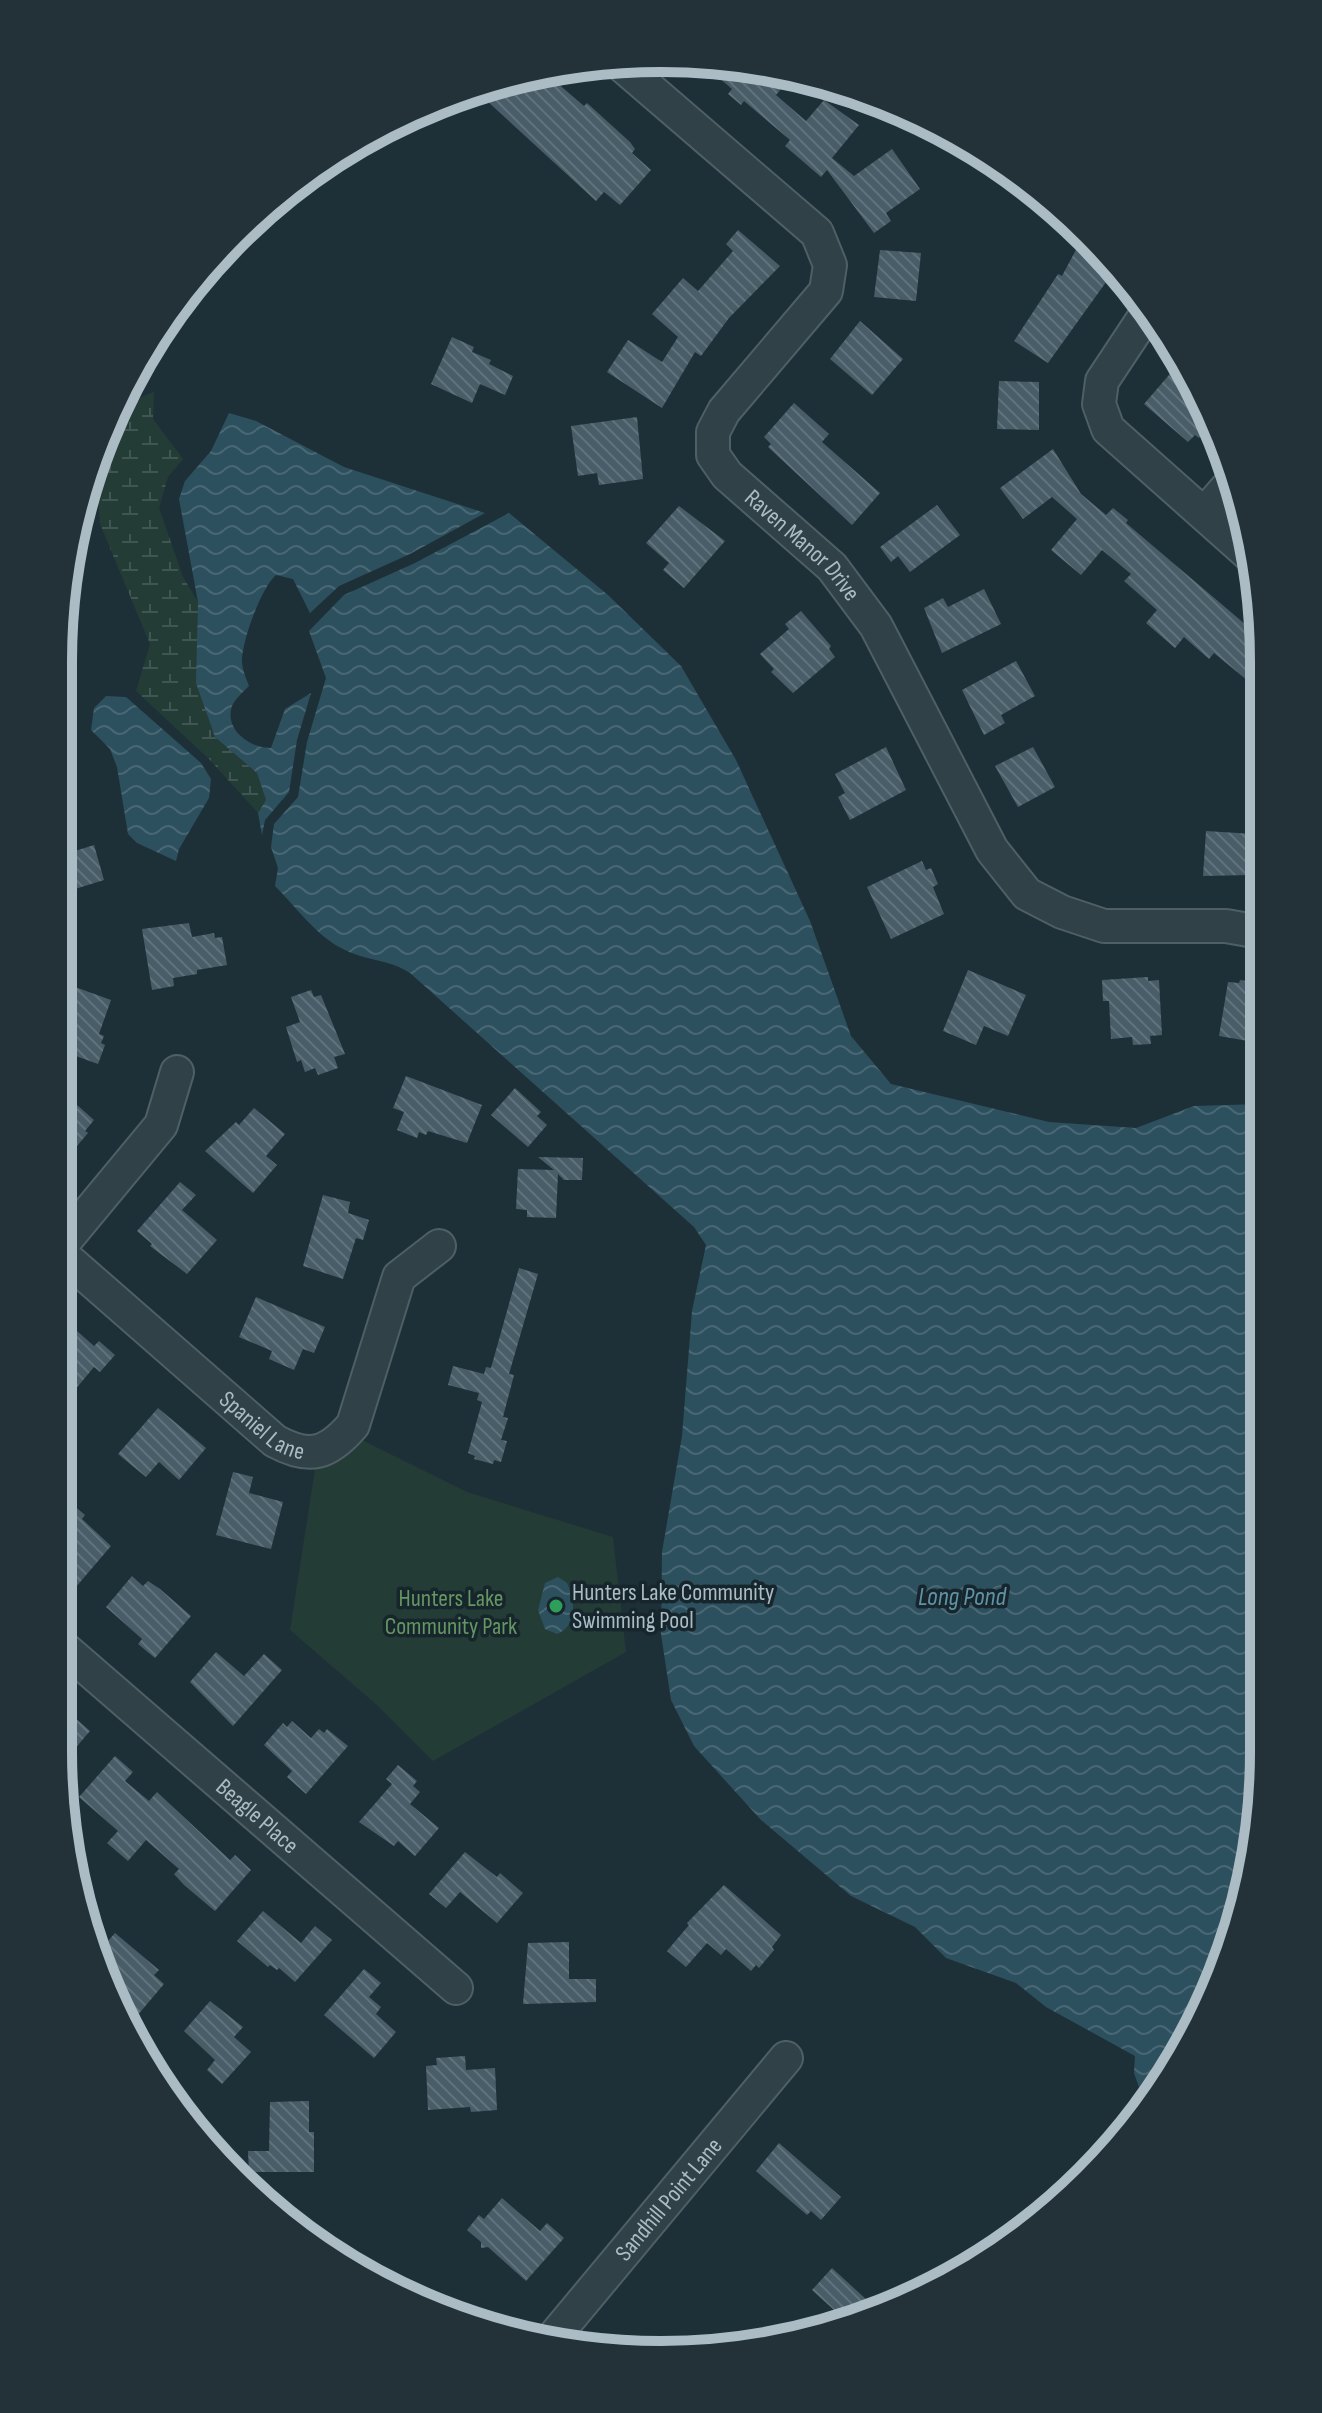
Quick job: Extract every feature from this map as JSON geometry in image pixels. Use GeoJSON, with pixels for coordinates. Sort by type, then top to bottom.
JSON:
{"type":"FeatureCollection","features":[{"type":"Feature","properties":{"kind":"street","name":"Raven Manor Drive"},"geometry":{"type":"LineString","coordinates":[[631,73],[817,233],[830,265],[826,291],[724,411],[713,432],[713,455],[727,475],[832,567],[876,626],[992,850],[1027,894],[1062,912],[1104,926],[1226,926],[1250,930]]}},
{"type":"Feature","properties":{"kind":"street"},"geometry":{"type":"LineString","coordinates":[[1142,321],[1102,381],[1099,404],[1108,429],[1239,545]]}},
{"type":"Feature","properties":{"kind":"street"},"geometry":{"type":"LineString","coordinates":[[1204,514],[1225,491]]}},
{"type":"Feature","properties":{"kind":"street"},"geometry":{"type":"LineString","coordinates":[[72,1234],[161,1125],[177,1072]]}},
{"type":"Feature","properties":{"kind":"street","name":"Spaniel Lane"},"geometry":{"type":"LineString","coordinates":[[72,1261],[275,1441],[293,1451],[316,1453],[336,1444],[353,1425],[399,1277],[439,1246]]}},
{"type":"Feature","properties":{"kind":"street","name":"Beagle Place"},"geometry":{"type":"LineString","coordinates":[[72,1655],[456,1988]]}},
{"type":"Feature","properties":{"kind":"street","name":"Sandhill Point Lane"},"geometry":{"type":"LineString","coordinates":[[558,2332],[786,2058]]}},
{"type":"Feature","properties":{"kind":"green space"},"geometry":{"type":"Polygon","coordinates":[[[154,392],[153,419],[183,459],[168,477],[159,508],[183,577],[198,602],[197,683],[215,737],[257,773],[266,800],[258,813],[209,759],[136,691],[150,644],[100,524],[98,490],[117,436],[132,402],[154,392]]]}},
{"type":"Feature","properties":{"kind":"green space","name":"Hunters Lake Community Park"},"geometry":{"type":"Polygon","coordinates":[[[360,1439],[467,1492],[613,1537],[626,1652],[433,1761],[378,1706],[290,1630],[315,1469],[360,1439]]]}},
{"type":"Feature","properties":{"kind":"water"},"geometry":{"type":"Polygon","coordinates":[[[229,413],[256,421],[344,467],[485,513],[410,554],[339,586],[310,613],[293,579],[276,575],[270,582],[253,615],[245,641],[242,664],[249,686],[232,706],[235,730],[255,745],[271,748],[285,709],[311,693],[297,740],[289,792],[265,820],[262,835],[258,813],[266,800],[257,773],[215,737],[196,683],[198,602],[179,499],[185,481],[211,451],[229,413]]]}},
{"type":"Feature","properties":{"kind":"water","name":"Long Pond"},"geometry":{"type":"Polygon","coordinates":[[[509,513],[608,595],[681,666],[736,760],[810,921],[851,1036],[891,1084],[1049,1122],[1136,1128],[1194,1106],[1250,1104],[1250,1752],[1245,1829],[1230,1904],[1205,1977],[1171,2046],[1141,2093],[1134,2073],[1135,2056],[1046,2007],[1016,1983],[946,1958],[915,1927],[851,1896],[761,1820],[694,1746],[671,1700],[661,1634],[662,1552],[682,1436],[692,1311],[706,1245],[694,1227],[410,973],[394,965],[353,954],[335,944],[316,930],[275,886],[278,868],[271,847],[274,824],[298,797],[307,742],[326,678],[309,631],[344,595],[415,563],[509,513]]]}},
{"type":"Feature","properties":{"kind":"water"},"geometry":{"type":"Polygon","coordinates":[[[106,696],[126,697],[201,763],[211,779],[209,798],[179,849],[176,861],[137,843],[128,834],[117,767],[110,749],[91,730],[94,708],[106,696]]]}},
{"type":"Feature","properties":{"kind":"water","name":"Hunters Lake Community Swimming Pool"},"geometry":{"type":"Polygon","coordinates":[[[558,1577],[567,1583],[573,1612],[569,1625],[557,1634],[545,1629],[538,1610],[545,1583],[558,1577]]]}},
{"type":"Feature","properties":{"kind":"building"},"geometry":{"type":"Polygon","coordinates":[[[716,75],[784,85],[776,95],[806,121],[824,100],[859,125],[832,158],[854,176],[892,149],[920,189],[886,213],[891,221],[874,233],[827,170],[821,177],[785,146],[790,140],[744,101],[741,105],[728,94],[732,89],[716,75]]]}},
{"type":"Feature","properties":{"kind":"building"},"geometry":{"type":"Polygon","coordinates":[[[557,81],[584,106],[587,103],[630,142],[635,149],[632,153],[651,170],[620,205],[604,192],[596,201],[485,99],[557,81]]]}},
{"type":"Feature","properties":{"kind":"building"},"geometry":{"type":"Polygon","coordinates":[[[738,230],[780,266],[729,318],[701,356],[695,352],[662,408],[607,372],[628,340],[662,362],[678,337],[652,314],[683,278],[698,291],[733,251],[726,244],[738,230]]]}},
{"type":"Feature","properties":{"kind":"building"},"geometry":{"type":"Polygon","coordinates":[[[1078,246],[1109,279],[1048,363],[1014,341],[1058,274],[1062,276],[1078,246]]]}},
{"type":"Feature","properties":{"kind":"building"},"geometry":{"type":"Polygon","coordinates":[[[880,250],[921,253],[916,301],[874,297],[880,250]]]}},
{"type":"Feature","properties":{"kind":"building"},"geometry":{"type":"Polygon","coordinates":[[[860,321],[903,359],[872,395],[830,359],[860,321]]]}},
{"type":"Feature","properties":{"kind":"building"},"geometry":{"type":"Polygon","coordinates":[[[452,337],[474,347],[472,352],[491,360],[489,364],[513,376],[505,395],[480,384],[472,403],[431,384],[452,337]]]}},
{"type":"Feature","properties":{"kind":"building"},"geometry":{"type":"Polygon","coordinates":[[[1173,370],[1203,432],[1199,438],[1195,435],[1188,442],[1144,404],[1173,370]]]}},
{"type":"Feature","properties":{"kind":"building"},"geometry":{"type":"Polygon","coordinates":[[[999,381],[1039,382],[1039,430],[997,429],[999,381]]]}},
{"type":"Feature","properties":{"kind":"building"},"geometry":{"type":"Polygon","coordinates":[[[794,403],[829,434],[822,442],[880,493],[852,525],[768,447],[771,444],[764,437],[794,403]]]}},
{"type":"Feature","properties":{"kind":"building"},"geometry":{"type":"Polygon","coordinates":[[[637,417],[643,479],[599,485],[597,473],[578,476],[571,426],[637,417]]]}},
{"type":"Feature","properties":{"kind":"building"},"geometry":{"type":"Polygon","coordinates":[[[1053,449],[1081,494],[1106,515],[1113,508],[1128,520],[1126,523],[1249,628],[1250,683],[1214,653],[1209,659],[1184,637],[1175,648],[1146,623],[1157,610],[1124,581],[1131,574],[1102,550],[1081,575],[1051,550],[1077,519],[1052,497],[1023,519],[1000,488],[1053,449]]]}},
{"type":"Feature","properties":{"kind":"building"},"geometry":{"type":"Polygon","coordinates":[[[937,505],[960,535],[910,572],[898,556],[891,562],[880,547],[937,505]]]}},
{"type":"Feature","properties":{"kind":"building"},"geometry":{"type":"Polygon","coordinates":[[[679,506],[725,541],[684,588],[663,570],[669,563],[646,543],[679,506]]]}},
{"type":"Feature","properties":{"kind":"building"},"geometry":{"type":"Polygon","coordinates":[[[984,589],[1001,624],[942,653],[924,608],[943,598],[948,607],[984,589]]]}},
{"type":"Feature","properties":{"kind":"building"},"geometry":{"type":"Polygon","coordinates":[[[801,611],[831,646],[829,649],[835,657],[793,693],[771,672],[774,669],[760,654],[789,629],[785,624],[801,611]]]}},
{"type":"Feature","properties":{"kind":"building"},"geometry":{"type":"Polygon","coordinates":[[[1016,661],[1035,696],[1001,715],[1005,723],[984,735],[962,690],[1016,661]]]}},
{"type":"Feature","properties":{"kind":"building"},"geometry":{"type":"Polygon","coordinates":[[[886,747],[906,790],[850,820],[838,797],[845,793],[835,774],[886,747]]]}},
{"type":"Feature","properties":{"kind":"building"},"geometry":{"type":"Polygon","coordinates":[[[1033,747],[1055,787],[1018,807],[995,766],[1033,747]]]}},
{"type":"Feature","properties":{"kind":"building"},"geometry":{"type":"Polygon","coordinates":[[[1206,831],[1250,834],[1250,875],[1203,876],[1206,831]]]}},
{"type":"Feature","properties":{"kind":"building"},"geometry":{"type":"Polygon","coordinates":[[[94,845],[104,880],[72,890],[72,852],[94,845]]]}},
{"type":"Feature","properties":{"kind":"building"},"geometry":{"type":"Polygon","coordinates":[[[922,861],[926,870],[931,868],[938,884],[933,887],[944,914],[891,939],[867,887],[922,861]]]}},
{"type":"Feature","properties":{"kind":"building"},"geometry":{"type":"Polygon","coordinates":[[[189,923],[192,937],[214,933],[215,938],[222,937],[227,965],[173,978],[174,986],[152,990],[142,929],[189,923]]]}},
{"type":"Feature","properties":{"kind":"building"},"geometry":{"type":"Polygon","coordinates":[[[968,970],[1026,995],[1008,1036],[984,1026],[976,1045],[943,1031],[968,970]]]}},
{"type":"Feature","properties":{"kind":"building"},"geometry":{"type":"Polygon","coordinates":[[[1148,977],[1148,981],[1159,980],[1162,1035],[1150,1036],[1151,1044],[1133,1045],[1132,1037],[1111,1039],[1109,1001],[1103,1001],[1102,980],[1148,977]]]}},
{"type":"Feature","properties":{"kind":"building"},"geometry":{"type":"Polygon","coordinates":[[[1240,980],[1250,982],[1250,1041],[1219,1036],[1228,982],[1239,983],[1240,980]]]}},
{"type":"Feature","properties":{"kind":"building"},"geometry":{"type":"Polygon","coordinates":[[[75,987],[111,1000],[99,1034],[104,1036],[101,1043],[105,1045],[98,1064],[72,1055],[72,996],[75,987]]]}},
{"type":"Feature","properties":{"kind":"building"},"geometry":{"type":"Polygon","coordinates":[[[311,990],[314,997],[321,995],[345,1054],[334,1057],[338,1068],[318,1075],[315,1068],[305,1072],[301,1060],[297,1062],[286,1027],[300,1022],[291,997],[311,990]]]}},
{"type":"Feature","properties":{"kind":"building"},"geometry":{"type":"Polygon","coordinates":[[[406,1076],[482,1105],[467,1143],[428,1131],[426,1135],[419,1132],[417,1138],[397,1130],[404,1112],[393,1108],[406,1076]]]}},
{"type":"Feature","properties":{"kind":"building"},"geometry":{"type":"Polygon","coordinates":[[[515,1088],[541,1112],[537,1116],[547,1125],[528,1147],[491,1115],[515,1088]]]}},
{"type":"Feature","properties":{"kind":"building"},"geometry":{"type":"Polygon","coordinates":[[[72,1101],[94,1120],[85,1131],[88,1133],[72,1152],[72,1101]]]}},
{"type":"Feature","properties":{"kind":"building"},"geometry":{"type":"Polygon","coordinates":[[[254,1108],[285,1134],[266,1156],[277,1165],[253,1193],[205,1151],[236,1122],[239,1125],[254,1108]]]}},
{"type":"Feature","properties":{"kind":"building"},"geometry":{"type":"Polygon","coordinates":[[[538,1157],[583,1158],[582,1180],[564,1180],[558,1174],[556,1218],[527,1217],[527,1210],[516,1209],[518,1169],[554,1170],[538,1157]]]}},
{"type":"Feature","properties":{"kind":"building"},"geometry":{"type":"Polygon","coordinates":[[[180,1182],[196,1195],[182,1210],[217,1240],[187,1274],[150,1246],[152,1244],[137,1231],[180,1182]]]}},
{"type":"Feature","properties":{"kind":"building"},"geometry":{"type":"Polygon","coordinates":[[[323,1195],[350,1202],[348,1213],[369,1220],[363,1240],[356,1238],[343,1279],[303,1266],[323,1195]]]}},
{"type":"Feature","properties":{"kind":"building"},"geometry":{"type":"Polygon","coordinates":[[[519,1268],[538,1274],[509,1374],[514,1375],[503,1417],[508,1418],[501,1440],[507,1441],[501,1462],[494,1460],[493,1464],[474,1459],[475,1456],[468,1453],[482,1402],[477,1400],[479,1393],[448,1385],[453,1366],[484,1374],[486,1367],[491,1368],[519,1268]]]}},
{"type":"Feature","properties":{"kind":"building"},"geometry":{"type":"Polygon","coordinates":[[[256,1297],[325,1327],[314,1353],[303,1349],[294,1370],[269,1359],[272,1351],[239,1337],[256,1297]]]}},
{"type":"Feature","properties":{"kind":"building"},"geometry":{"type":"Polygon","coordinates":[[[77,1331],[94,1346],[99,1341],[115,1355],[100,1372],[94,1367],[74,1391],[72,1389],[72,1337],[77,1331]]]}},
{"type":"Feature","properties":{"kind":"building"},"geometry":{"type":"Polygon","coordinates":[[[158,1408],[206,1448],[179,1480],[159,1462],[146,1477],[118,1454],[158,1408]]]}},
{"type":"Feature","properties":{"kind":"building"},"geometry":{"type":"Polygon","coordinates":[[[233,1472],[253,1477],[249,1493],[283,1502],[271,1549],[216,1535],[233,1472]]]}},
{"type":"Feature","properties":{"kind":"building"},"geometry":{"type":"Polygon","coordinates":[[[72,1504],[85,1515],[82,1519],[111,1546],[75,1588],[72,1586],[72,1504]]]}},
{"type":"Feature","properties":{"kind":"building"},"geometry":{"type":"Polygon","coordinates":[[[132,1576],[143,1586],[148,1581],[160,1589],[191,1616],[155,1658],[138,1644],[142,1639],[106,1607],[132,1576]]]}},
{"type":"Feature","properties":{"kind":"building"},"geometry":{"type":"Polygon","coordinates":[[[216,1652],[244,1676],[264,1654],[282,1670],[233,1726],[190,1682],[216,1652]]]}},
{"type":"Feature","properties":{"kind":"building"},"geometry":{"type":"Polygon","coordinates":[[[72,1717],[90,1731],[72,1752],[72,1717]]]}},
{"type":"Feature","properties":{"kind":"building"},"geometry":{"type":"Polygon","coordinates":[[[292,1721],[311,1738],[319,1729],[324,1733],[327,1729],[348,1746],[306,1794],[287,1777],[292,1771],[264,1745],[283,1723],[287,1727],[292,1721]]]}},
{"type":"Feature","properties":{"kind":"building"},"geometry":{"type":"Polygon","coordinates":[[[115,1756],[133,1772],[125,1781],[149,1801],[157,1792],[230,1860],[235,1855],[251,1870],[215,1911],[184,1885],[174,1874],[179,1869],[146,1840],[128,1861],[107,1843],[118,1831],[79,1797],[115,1756]]]}},
{"type":"Feature","properties":{"kind":"building"},"geometry":{"type":"Polygon","coordinates":[[[398,1765],[417,1781],[413,1786],[420,1792],[410,1804],[439,1828],[415,1856],[398,1841],[394,1846],[359,1822],[392,1784],[386,1779],[398,1765]]]}},
{"type":"Feature","properties":{"kind":"building"},"geometry":{"type":"Polygon","coordinates":[[[465,1852],[497,1877],[500,1873],[523,1893],[497,1923],[460,1892],[446,1908],[429,1894],[465,1852]]]}},
{"type":"Feature","properties":{"kind":"building"},"geometry":{"type":"Polygon","coordinates":[[[724,1885],[781,1935],[772,1947],[774,1950],[759,1968],[756,1965],[751,1971],[726,1949],[721,1955],[707,1943],[686,1967],[667,1951],[689,1925],[687,1923],[724,1885]]]}},
{"type":"Feature","properties":{"kind":"building"},"geometry":{"type":"Polygon","coordinates":[[[263,1911],[301,1943],[315,1926],[332,1940],[295,1982],[279,1968],[268,1967],[237,1941],[263,1911]]]}},
{"type":"Feature","properties":{"kind":"building"},"geometry":{"type":"Polygon","coordinates":[[[115,1933],[159,1970],[154,1975],[164,1984],[136,2018],[117,1977],[105,1945],[115,1933]]]}},
{"type":"Feature","properties":{"kind":"building"},"geometry":{"type":"Polygon","coordinates":[[[569,1942],[569,1979],[596,1979],[596,2002],[523,2004],[528,1943],[569,1942]]]}},
{"type":"Feature","properties":{"kind":"building"},"geometry":{"type":"Polygon","coordinates":[[[364,1969],[381,1983],[369,1997],[381,2007],[376,2014],[396,2032],[374,2058],[324,2015],[364,1969]]]}},
{"type":"Feature","properties":{"kind":"building"},"geometry":{"type":"Polygon","coordinates":[[[210,2001],[243,2027],[234,2037],[251,2052],[222,2084],[207,2070],[215,2060],[184,2031],[210,2001]]]}},
{"type":"Feature","properties":{"kind":"building"},"geometry":{"type":"Polygon","coordinates":[[[465,2056],[466,2070],[495,2068],[497,2110],[471,2112],[470,2107],[428,2110],[426,2066],[437,2065],[436,2058],[465,2056]]]}},
{"type":"Feature","properties":{"kind":"building"},"geometry":{"type":"Polygon","coordinates":[[[309,2101],[309,2132],[314,2132],[314,2172],[249,2172],[248,2151],[269,2151],[270,2102],[309,2101]]]}},
{"type":"Feature","properties":{"kind":"building"},"geometry":{"type":"Polygon","coordinates":[[[779,2143],[841,2197],[821,2220],[811,2211],[807,2215],[756,2171],[779,2143]]]}},
{"type":"Feature","properties":{"kind":"building"},"geometry":{"type":"Polygon","coordinates":[[[502,2198],[540,2231],[547,2223],[564,2238],[526,2281],[488,2247],[481,2248],[481,2242],[467,2230],[479,2215],[484,2219],[502,2198]]]}},
{"type":"Feature","properties":{"kind":"building"},"geometry":{"type":"Polygon","coordinates":[[[832,2268],[870,2302],[838,2314],[812,2290],[832,2268]]]}},
{"type":"Feature","properties":{"kind":"place","name":"Hunters Lake Community Swimming Pool"},"geometry":{"type":"Point","coordinates":[556,1606]}}]}
